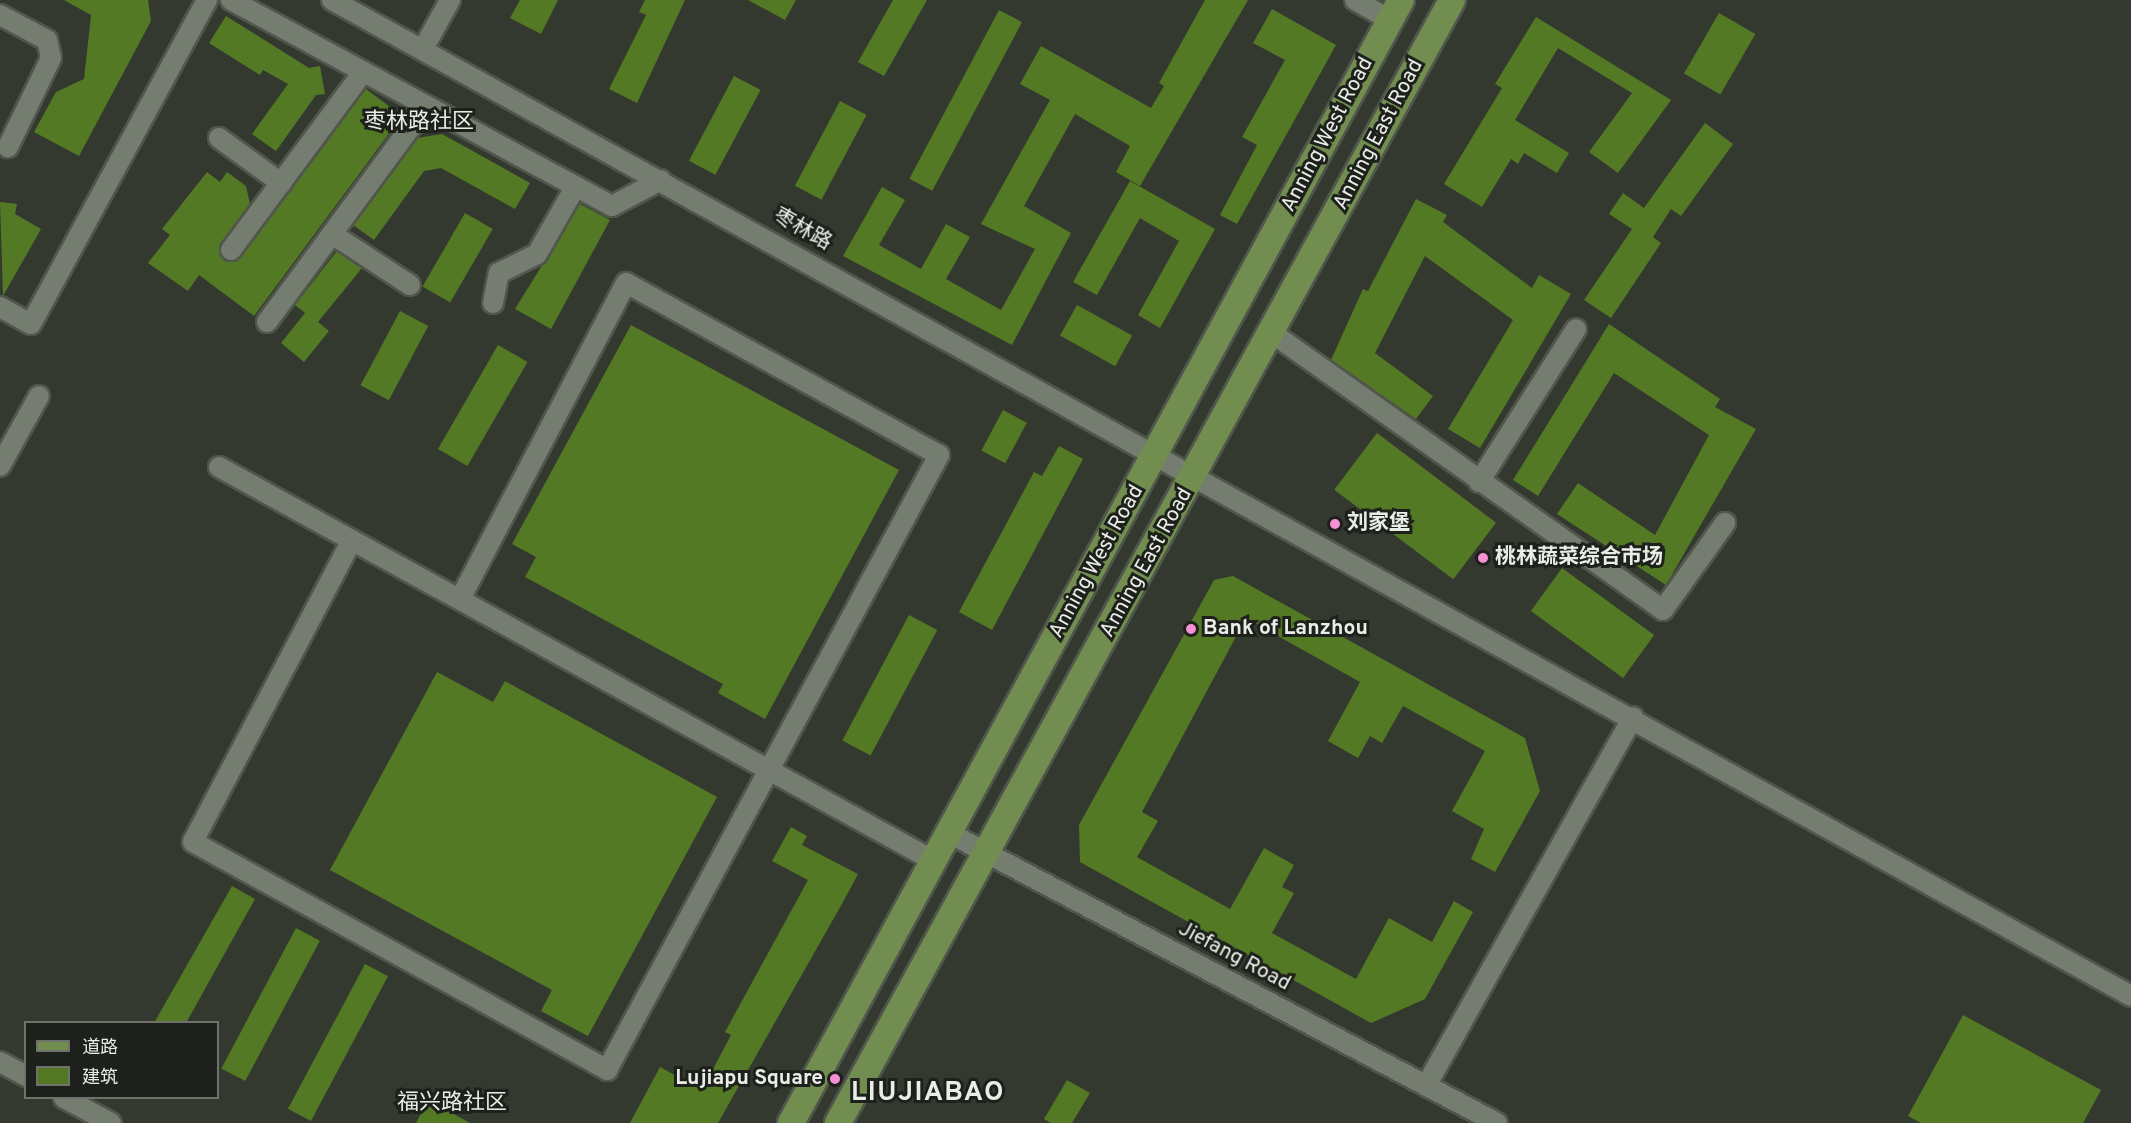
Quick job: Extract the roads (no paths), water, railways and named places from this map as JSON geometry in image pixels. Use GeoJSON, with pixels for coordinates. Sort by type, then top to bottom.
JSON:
{"type":"FeatureCollection","features":[{"type":"Feature","properties":{"kind":"main road","name":"Anning East Road"},"geometry":{"type":"LineString","coordinates":[[838,1123],[1195,474],[1452,0]]}},
{"type":"Feature","properties":{"kind":"main road","name":"Anning West Road"},"geometry":{"type":"LineString","coordinates":[[791,1123],[1396,10]]}},
{"type":"Feature","properties":{"kind":"street"},"geometry":{"type":"LineString","coordinates":[[0,307],[31,324],[207,0]]}},
{"type":"Feature","properties":{"kind":"street"},"geometry":{"type":"LineString","coordinates":[[231,0],[612,206],[661,180]]}},
{"type":"Feature","properties":{"kind":"street","name":"枣林路"},"geometry":{"type":"LineString","coordinates":[[332,0],[1195,474],[2131,996]]}},
{"type":"Feature","properties":{"kind":"street"},"geometry":{"type":"LineString","coordinates":[[423,49],[450,0]]}},
{"type":"Feature","properties":{"kind":"street"},"geometry":{"type":"LineString","coordinates":[[1355,0],[1396,10]]}},
{"type":"Feature","properties":{"kind":"street"},"geometry":{"type":"LineString","coordinates":[[0,15],[46,40],[51,58],[8,147]]}},
{"type":"Feature","properties":{"kind":"street"},"geometry":{"type":"LineString","coordinates":[[231,250],[363,72]]}},
{"type":"Feature","properties":{"kind":"street"},"geometry":{"type":"LineString","coordinates":[[267,322],[426,106]]}},
{"type":"Feature","properties":{"kind":"street"},"geometry":{"type":"LineString","coordinates":[[219,138],[281,183]]}},
{"type":"Feature","properties":{"kind":"street"},"geometry":{"type":"LineString","coordinates":[[493,303],[499,273],[537,254],[576,186]]}},
{"type":"Feature","properties":{"kind":"street"},"geometry":{"type":"LineString","coordinates":[[332,234],[410,285]]}},
{"type":"Feature","properties":{"kind":"street"},"geometry":{"type":"LineString","coordinates":[[352,540],[193,842],[608,1070],[939,455],[626,283],[460,599]]}},
{"type":"Feature","properties":{"kind":"street"},"geometry":{"type":"LineString","coordinates":[[1479,482],[1576,329]]}},
{"type":"Feature","properties":{"kind":"street"},"geometry":{"type":"LineString","coordinates":[[1272,333],[1479,482],[1663,610],[1725,523]]}},
{"type":"Feature","properties":{"kind":"street"},"geometry":{"type":"LineString","coordinates":[[0,466],[39,396]]}},
{"type":"Feature","properties":{"kind":"street"},"geometry":{"type":"LineString","coordinates":[[219,467],[934,861]]}},
{"type":"Feature","properties":{"kind":"street"},"geometry":{"type":"LineString","coordinates":[[1426,1086],[1633,717]]}},
{"type":"Feature","properties":{"kind":"street","name":"Jiefang Road"},"geometry":{"type":"LineString","coordinates":[[949,833],[1497,1123]]}},
{"type":"Feature","properties":{"kind":"street"},"geometry":{"type":"LineString","coordinates":[[0,1062],[24,1075]]}},
{"type":"Feature","properties":{"kind":"street"},"geometry":{"type":"LineString","coordinates":[[66,1099],[111,1123]]}},
{"type":"Feature","properties":{"kind":"place","name":"刘家堡"},"geometry":{"type":"Point","coordinates":[1335,524]}},
{"type":"Feature","properties":{"kind":"place","name":"桃林蔬菜综合市场"},"geometry":{"type":"Point","coordinates":[1483,558]}},
{"type":"Feature","properties":{"kind":"place","name":"Bank of Lanzhou"},"geometry":{"type":"Point","coordinates":[1191,629]}},
{"type":"Feature","properties":{"kind":"place","name":"Lujiapu Square"},"geometry":{"type":"Point","coordinates":[835,1079]}},
{"type":"Feature","properties":{"kind":"district","name":"枣林路社区"},"geometry":{"type":"Point","coordinates":[419,123]}},
{"type":"Feature","properties":{"kind":"district","name":"LIUJIABAO"},"geometry":{"type":"Point","coordinates":[928,1094]}},
{"type":"Feature","properties":{"kind":"district","name":"福兴路社区"},"geometry":{"type":"Point","coordinates":[452,1104]}}]}
